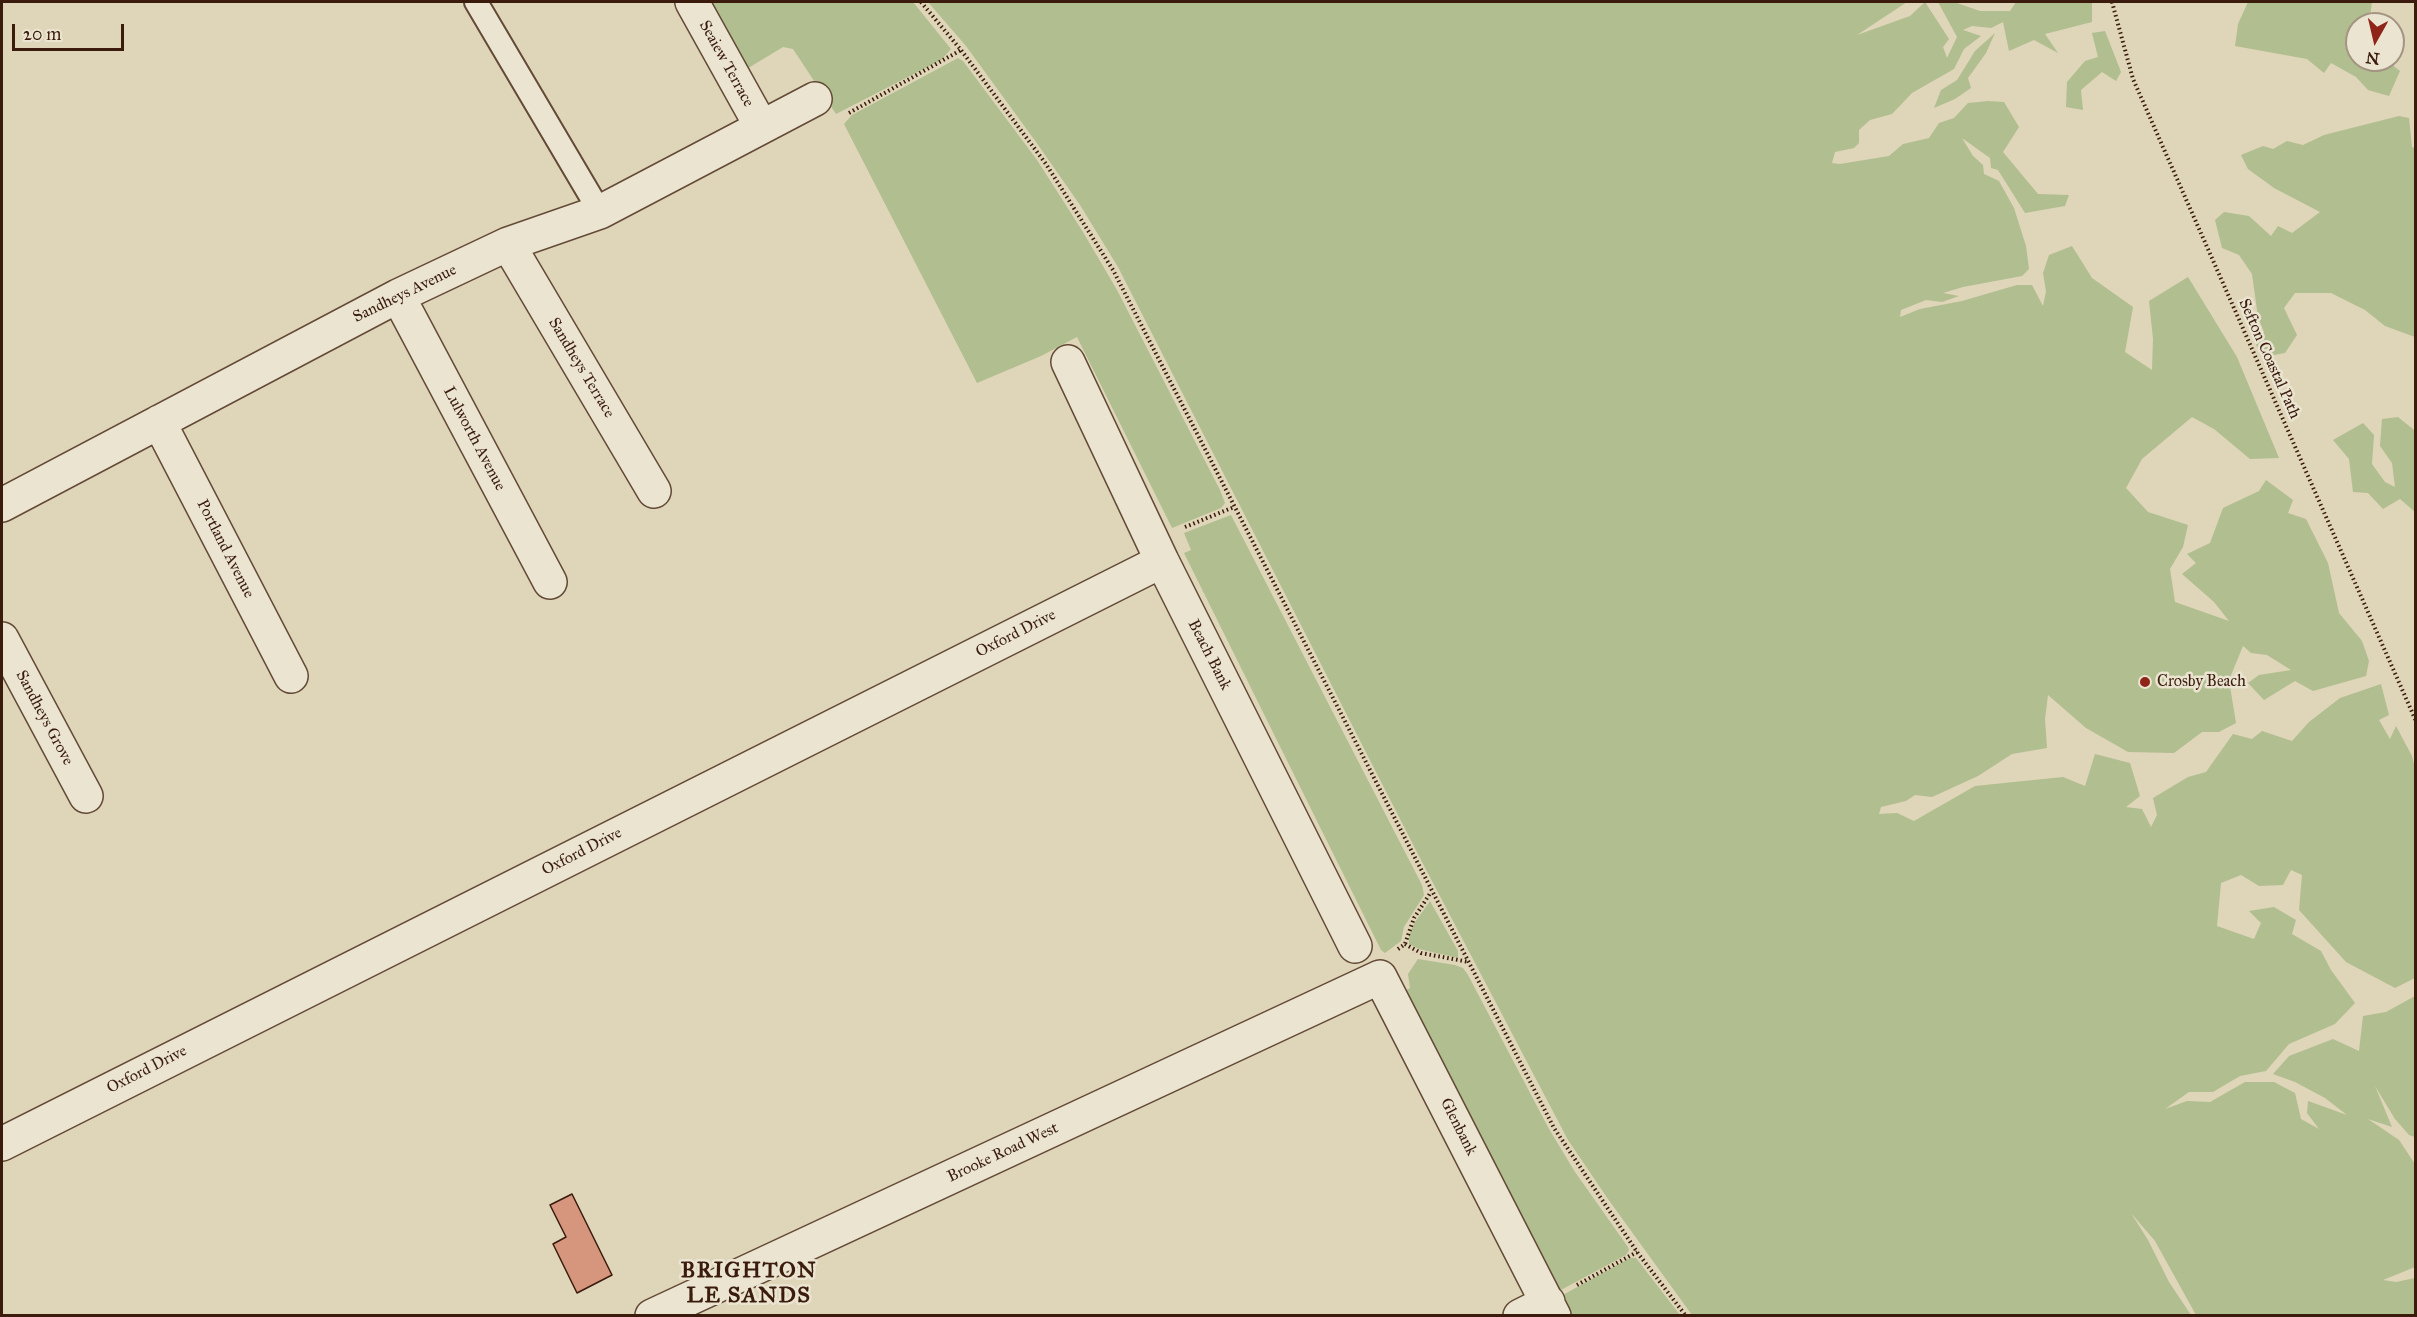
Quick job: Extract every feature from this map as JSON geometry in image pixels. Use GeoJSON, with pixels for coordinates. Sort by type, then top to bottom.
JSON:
{"type":"FeatureCollection","features":[{"type":"Feature","properties":{"kind":"street","name":"Seaiew Terrace"},"geometry":{"type":"LineString","coordinates":[[692,2],[761,126]]}},
{"type":"Feature","properties":{"kind":"street","name":"Sandheys Avenue"},"geometry":{"type":"LineString","coordinates":[[2,505],[398,296],[508,244],[600,212],[815,99]]}},
{"type":"Feature","properties":{"kind":"street","name":"Sandheys Terrace"},"geometry":{"type":"LineString","coordinates":[[508,244],[654,491]]}},
{"type":"Feature","properties":{"kind":"street","name":"Lulworth Avenue"},"geometry":{"type":"LineString","coordinates":[[398,296],[550,582]]}},
{"type":"Feature","properties":{"kind":"street","name":"Beach Bank"},"geometry":{"type":"LineString","coordinates":[[1068,362],[1162,561],[1355,945]]}},
{"type":"Feature","properties":{"kind":"street","name":"Portland Avenue"},"geometry":{"type":"LineString","coordinates":[[159,422],[291,676]]}},
{"type":"Feature","properties":{"kind":"street","name":"Oxford Drive"},"geometry":{"type":"LineString","coordinates":[[2,1144],[1162,561]]}},
{"type":"Feature","properties":{"kind":"street","name":"Sandheys Grove"},"geometry":{"type":"LineString","coordinates":[[2,639],[86,796]]}},
{"type":"Feature","properties":{"kind":"street","name":"Glenbank"},"geometry":{"type":"LineString","coordinates":[[1367,984],[1541,1311]]}},
{"type":"Feature","properties":{"kind":"street","name":"Brooke Road West"},"geometry":{"type":"LineString","coordinates":[[652,1316],[1367,984]]}},
{"type":"Feature","properties":{"kind":"lane"},"geometry":{"type":"LineString","coordinates":[[476,2],[600,212]]}},
{"type":"Feature","properties":{"kind":"path"},"geometry":{"type":"LineString","coordinates":[[921,2],[1046,164],[1113,270],[1554,1128],[1637,1252],[1686,1316]]}},
{"type":"Feature","properties":{"kind":"path","name":"Sefton Coastal Path"},"geometry":{"type":"LineString","coordinates":[[2112,2],[2133,79],[2415,721]]}},
{"type":"Feature","properties":{"kind":"path"},"geometry":{"type":"LineString","coordinates":[[815,99],[827,125],[961,51]]}},
{"type":"Feature","properties":{"kind":"path"},"geometry":{"type":"LineString","coordinates":[[1162,561],[1186,547],[1179,530],[1234,507]]}},
{"type":"Feature","properties":{"kind":"path"},"geometry":{"type":"LineString","coordinates":[[1367,984],[1387,956],[1405,944],[1414,918],[1432,891]]}},
{"type":"Feature","properties":{"kind":"path"},"geometry":{"type":"LineString","coordinates":[[1405,944],[1421,953],[1469,962]]}},
{"type":"Feature","properties":{"kind":"path"},"geometry":{"type":"LineString","coordinates":[[1541,1311],[1637,1252]]}},
{"type":"Feature","properties":{"kind":"green space"},"geometry":{"type":"Polygon","coordinates":[[[707,2],[913,2],[951,49],[941,60],[836,114],[793,49],[783,47],[745,70],[707,2]]]}},
{"type":"Feature","properties":{"kind":"green space"},"geometry":{"type":"Polygon","coordinates":[[[928,2],[1907,2],[1857,35],[1910,16],[1925,2],[1949,39],[1943,47],[1947,58],[1957,37],[1938,2],[1954,2],[1980,11],[2010,11],[2016,2],[2092,2],[2092,22],[2045,34],[2058,53],[2034,40],[2009,51],[2003,22],[1991,28],[1972,26],[1963,30],[1981,36],[1964,49],[1954,69],[1912,93],[1892,114],[1870,120],[1859,130],[1859,143],[1854,148],[1835,152],[1832,163],[1840,164],[1889,156],[1903,144],[1929,138],[1939,123],[1954,118],[1968,103],[2004,102],[2019,127],[2003,152],[2038,194],[2069,195],[2065,206],[2025,213],[1998,170],[1991,168],[1990,158],[1962,138],[1973,156],[1983,165],[1984,174],[1999,181],[2014,208],[2026,246],[2029,269],[2022,276],[1943,293],[1959,296],[1942,302],[1926,300],[1901,310],[1900,317],[1920,309],[1962,301],[2017,285],[2032,285],[2043,306],[2046,291],[2043,273],[2049,255],[2072,246],[2092,278],[2133,307],[2125,352],[2152,370],[2153,339],[2149,301],[2188,277],[2237,357],[2279,458],[2250,459],[2214,429],[2192,417],[2142,459],[2126,488],[2148,512],[2188,525],[2183,547],[2170,569],[2175,602],[2229,621],[2214,602],[2182,574],[2196,563],[2187,554],[2210,543],[2223,508],[2259,491],[2266,480],[2293,500],[2288,513],[2306,519],[2328,563],[2339,613],[2362,641],[2369,661],[2366,676],[2313,691],[2295,681],[2264,700],[2248,683],[2259,675],[2291,670],[2267,655],[2251,653],[2243,646],[2229,680],[2236,723],[2219,732],[2202,732],[2174,753],[2128,752],[2086,728],[2048,695],[2045,719],[2047,748],[2012,754],[1978,776],[1932,797],[1915,795],[1906,801],[1881,807],[1879,814],[1897,813],[1914,821],[1975,786],[2063,777],[2085,786],[2095,754],[2130,763],[2140,796],[2126,807],[2142,809],[2151,827],[2157,815],[2153,798],[2188,777],[2206,772],[2233,734],[2252,739],[2262,731],[2292,741],[2309,722],[2340,698],[2381,684],[2389,715],[2379,720],[2390,739],[2396,726],[2412,756],[2415,768],[2415,978],[2395,988],[2346,962],[2299,910],[2302,875],[2291,870],[2283,885],[2259,886],[2241,875],[2221,883],[2217,926],[2254,939],[2261,923],[2249,911],[2274,907],[2296,920],[2292,934],[2321,951],[2331,970],[2355,1003],[2335,1024],[2289,1044],[2266,1071],[2240,1076],[2213,1092],[2189,1092],[2165,1109],[2187,1101],[2210,1102],[2245,1082],[2274,1082],[2295,1093],[2301,1119],[2319,1129],[2307,1113],[2308,1101],[2347,1115],[2325,1098],[2295,1082],[2273,1074],[2289,1056],[2333,1039],[2359,1051],[2363,1016],[2386,1012],[2415,996],[2415,1137],[2409,1135],[2395,1119],[2375,1086],[2392,1127],[2368,1119],[2399,1140],[2415,1164],[2415,1267],[2383,1280],[2396,1282],[2415,1278],[2415,1315],[2196,1315],[2155,1241],[2131,1213],[2148,1240],[2169,1282],[2191,1315],[1692,1315],[1568,1140],[1422,862],[1118,267],[1080,205],[1036,142],[966,46],[928,2]]]}},
{"type":"Feature","properties":{"kind":"green space"},"geometry":{"type":"Polygon","coordinates":[[[2248,2],[2372,2],[2371,12],[2345,12],[2345,71],[2331,63],[2324,73],[2307,59],[2235,46],[2238,24],[2248,2]]]}},
{"type":"Feature","properties":{"kind":"green space"},"geometry":{"type":"Polygon","coordinates":[[[2105,31],[2121,72],[2116,81],[2102,72],[2081,90],[2083,110],[2066,107],[2067,82],[2085,61],[2098,57],[2092,33],[2105,31]]]}},
{"type":"Feature","properties":{"kind":"green space"},"geometry":{"type":"Polygon","coordinates":[[[1995,33],[1986,53],[1968,78],[1971,88],[1955,99],[1934,108],[1941,90],[1957,80],[1975,51],[1995,33]]]}},
{"type":"Feature","properties":{"kind":"green space"},"geometry":{"type":"Polygon","coordinates":[[[958,58],[963,61],[1037,160],[1117,290],[1220,490],[1225,503],[1221,508],[1172,528],[1077,337],[1041,356],[977,383],[844,124],[852,115],[958,58]]]}},
{"type":"Feature","properties":{"kind":"green space"},"geometry":{"type":"Polygon","coordinates":[[[2347,72],[2400,72],[2389,96],[2368,90],[2356,77],[2347,72]]]}},
{"type":"Feature","properties":{"kind":"green space"},"geometry":{"type":"Polygon","coordinates":[[[2399,116],[2409,118],[2412,147],[2415,148],[2415,337],[2385,326],[2365,310],[2331,293],[2295,293],[2284,308],[2297,335],[2285,353],[2263,357],[2256,345],[2264,332],[2258,317],[2252,274],[2239,255],[2222,248],[2215,220],[2224,212],[2249,216],[2271,236],[2278,226],[2292,233],[2320,212],[2274,188],[2248,169],[2241,155],[2263,146],[2273,149],[2287,141],[2303,145],[2324,135],[2399,116]]]}},
{"type":"Feature","properties":{"kind":"green space"},"geometry":{"type":"Polygon","coordinates":[[[2415,409],[2415,512],[2400,499],[2383,509],[2368,493],[2353,492],[2349,459],[2333,440],[2363,423],[2374,435],[2372,464],[2385,482],[2395,487],[2392,463],[2380,446],[2382,419],[2398,417],[2414,430],[2415,409]]]}},
{"type":"Feature","properties":{"kind":"green space"},"geometry":{"type":"Polygon","coordinates":[[[1231,515],[1422,885],[1424,895],[1404,927],[1401,941],[1385,953],[1381,950],[1184,553],[1191,550],[1184,533],[1231,515]]]}},
{"type":"Feature","properties":{"kind":"green space"},"geometry":{"type":"Polygon","coordinates":[[[1430,901],[1458,951],[1458,958],[1419,949],[1409,944],[1409,935],[1415,922],[1430,901]]]}},
{"type":"Feature","properties":{"kind":"green space"},"geometry":{"type":"Polygon","coordinates":[[[1418,959],[1455,965],[1463,968],[1468,975],[1549,1129],[1575,1172],[1628,1247],[1626,1255],[1559,1291],[1405,991],[1410,988],[1408,974],[1418,959]]]}},
{"type":"Feature","properties":{"kind":"green space"},"geometry":{"type":"Polygon","coordinates":[[[1630,1258],[1636,1258],[1680,1315],[1569,1315],[1561,1296],[1630,1258]]]}},
{"type":"Feature","properties":{"kind":"building"},"geometry":{"type":"Polygon","coordinates":[[[572,1194],[612,1275],[577,1293],[553,1244],[566,1237],[550,1205],[572,1194]]]}},
{"type":"Feature","properties":{"kind":"place","name":"Crosby Beach"},"geometry":{"type":"Point","coordinates":[2145,682]}},
{"type":"Feature","properties":{"kind":"district","name":"BRIGHTON LE SANDS"},"geometry":{"type":"Point","coordinates":[749,1284]}}]}
